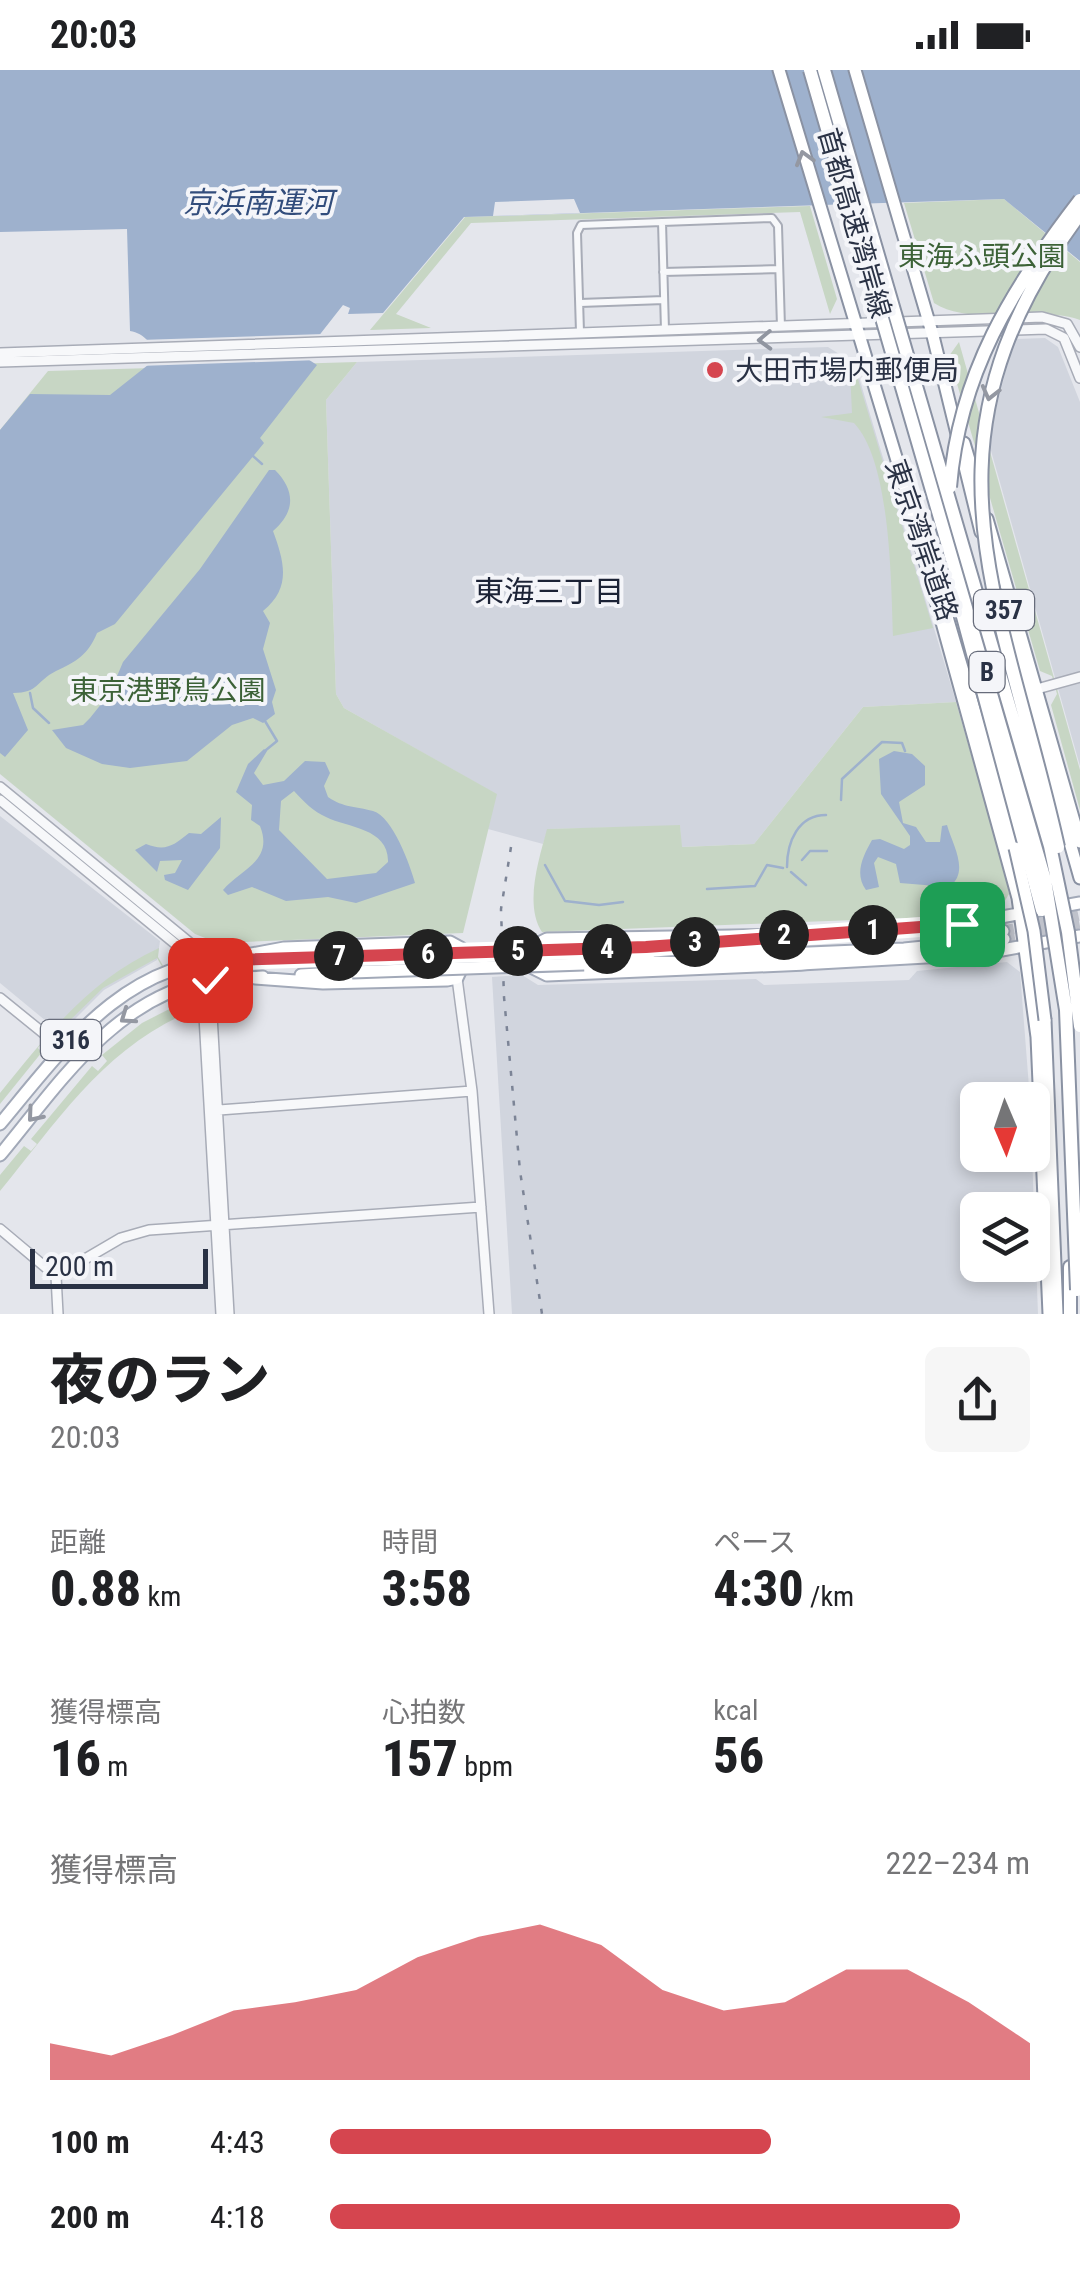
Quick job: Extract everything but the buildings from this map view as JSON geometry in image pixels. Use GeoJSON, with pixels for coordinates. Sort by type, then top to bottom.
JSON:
{"type":"FeatureCollection","features":[{"type":"Feature","properties":{"kind":"highway","name":"首都高速湾岸線"},"geometry":{"type":"LineString","coordinates":[[810,70],[1036,844],[1060,960],[1068,1050],[1074,1178],[1074,1314]]}},
{"type":"Feature","properties":{"kind":"highway","name":"首都高速湾岸線"},"geometry":{"type":"LineString","coordinates":[[824,70],[1050,846],[1070,946],[1080,1026]]}},
{"type":"Feature","properties":{"kind":"highway","name":"B"},"geometry":{"type":"LineString","coordinates":[[1068,1050],[1033,868],[964,630],[952,567],[949,504],[957,432],[981,353],[1026,272],[1080,200]]}},
{"type":"Feature","properties":{"kind":"highway","name":"B"},"geometry":{"type":"LineString","coordinates":[[1080,214],[1035,279],[1004,346],[986,406],[978,470],[987,570],[1042,778],[1071,910],[1080,974]]}},
{"type":"Feature","properties":{"kind":"main road","name":"東京湾岸道路"},"geometry":{"type":"LineString","coordinates":[[778,70],[856,331],[931,556],[1015,848],[1041,979],[1050,1096],[1058,1314]]}},
{"type":"Feature","properties":{"kind":"main road","name":"東京湾岸道路"},"geometry":{"type":"LineString","coordinates":[[855,70],[934,336],[972,504],[1075,839],[1080,878]]}},
{"type":"Feature","properties":{"kind":"main road","name":"東京湾岸道路"},"geometry":{"type":"LineString","coordinates":[[945,382],[1038,689]]}},
{"type":"Feature","properties":{"kind":"main road","name":"357"},"geometry":{"type":"LineString","coordinates":[[900,470],[1022,916],[1037,1037],[1049,1314]]}},
{"type":"Feature","properties":{"kind":"main road","name":"357"},"geometry":{"type":"LineString","coordinates":[[1038,689],[1075,839]]}},
{"type":"Feature","properties":{"kind":"main road"},"geometry":{"type":"LineString","coordinates":[[1022,916],[1080,903]]}},
{"type":"Feature","properties":{"kind":"main road","name":"316"},"geometry":{"type":"LineString","coordinates":[[646,947],[935,927],[1022,916]]}},
{"type":"Feature","properties":{"kind":"main road"},"geometry":{"type":"LineString","coordinates":[[801,934],[547,939],[533,946],[530,957],[533,968],[547,975],[807,964]]}},
{"type":"Feature","properties":{"kind":"main road","name":"316"},"geometry":{"type":"LineString","coordinates":[[0,1124],[62,1049],[116,998],[159,974],[197,962],[230,958],[904,942],[1004,935],[904,949],[206,981],[145,1004],[111,1028],[0,1155]]}},
{"type":"Feature","properties":{"kind":"main road","name":"316"},"geometry":{"type":"LineString","coordinates":[[646,962],[807,964],[932,958],[1026,948],[1080,936]]}},
{"type":"Feature","properties":{"kind":"main road"},"geometry":{"type":"LineString","coordinates":[[230,958],[284,948],[450,942],[458,945],[465,956],[458,978],[324,982],[256,978]]}},
{"type":"Feature","properties":{"kind":"street"},"geometry":{"type":"LineString","coordinates":[[580,334],[577,233],[581,225],[772,218],[778,226],[781,327]]}},
{"type":"Feature","properties":{"kind":"street"},"geometry":{"type":"LineString","coordinates":[[662,222],[665,331]]}},
{"type":"Feature","properties":{"kind":"street"},"geometry":{"type":"LineString","coordinates":[[662,272],[779,270]]}},
{"type":"Feature","properties":{"kind":"street"},"geometry":{"type":"LineString","coordinates":[[580,302],[664,300]]}},
{"type":"Feature","properties":{"kind":"street"},"geometry":{"type":"LineString","coordinates":[[0,362],[856,331],[929,322],[1052,318],[1071,328],[1080,347]]}},
{"type":"Feature","properties":{"kind":"street"},"geometry":{"type":"LineString","coordinates":[[0,352],[781,327],[934,336],[1052,330],[1064,338],[1080,378]]}},
{"type":"Feature","properties":{"kind":"street"},"geometry":{"type":"LineString","coordinates":[[1038,689],[1080,677]]}},
{"type":"Feature","properties":{"kind":"street"},"geometry":{"type":"LineString","coordinates":[[0,788],[190,943],[206,981],[219,1110],[221,1314]]}},
{"type":"Feature","properties":{"kind":"street"},"geometry":{"type":"LineString","coordinates":[[0,800],[197,962]]}},
{"type":"Feature","properties":{"kind":"street"},"geometry":{"type":"LineString","coordinates":[[458,978],[472,1091],[489,1314]]}},
{"type":"Feature","properties":{"kind":"street"},"geometry":{"type":"LineString","coordinates":[[206,981],[229,1314]]}},
{"type":"Feature","properties":{"kind":"street"},"geometry":{"type":"LineString","coordinates":[[0,998],[62,1049]]}},
{"type":"Feature","properties":{"kind":"street"},"geometry":{"type":"LineString","coordinates":[[219,1110],[472,1091]]}},
{"type":"Feature","properties":{"kind":"street"},"geometry":{"type":"LineString","coordinates":[[56,1276],[135,1233],[481,1207]]}},
{"type":"Feature","properties":{"kind":"street"},"geometry":{"type":"LineString","coordinates":[[0,1229],[56,1276],[58,1314]]}},
{"type":"Feature","properties":{"kind":"shaded area"},"geometry":{"type":"Polygon","coordinates":[[[1045,338],[1058,347],[1080,402],[1080,766],[988,440],[1014,339],[1045,338]]]}},
{"type":"Feature","properties":{"kind":"shaded area"},"geometry":{"type":"Polygon","coordinates":[[[828,347],[855,364],[956,702],[863,707],[754,844],[681,847],[680,826],[548,829],[543,844],[488,829],[496,794],[344,708],[336,694],[326,400],[357,362],[828,347]]]}},
{"type":"Feature","properties":{"kind":"shaded area"},"geometry":{"type":"Polygon","coordinates":[[[0,816],[160,941],[157,960],[104,990],[68,1026],[52,1026],[0,983],[0,816]]]}},
{"type":"Feature","properties":{"kind":"shaded area"},"geometry":{"type":"Polygon","coordinates":[[[1007,962],[1020,972],[1029,1082],[960,1082],[960,1172],[1033,1172],[1033,1192],[960,1192],[960,1282],[1037,1282],[1038,1314],[512,1314],[492,977],[522,975],[538,985],[756,979],[764,985],[909,980],[917,971],[1007,962]]]}},
{"type":"Feature","properties":{"kind":"green space","name":"東海ふ頭公園"},"geometry":{"type":"Polygon","coordinates":[[[1004,199],[1080,262],[1080,320],[1044,314],[968,314],[934,303],[904,203],[1004,199]]]}},
{"type":"Feature","properties":{"kind":"green space"},"geometry":{"type":"Polygon","coordinates":[[[810,206],[837,299],[830,314],[800,212],[471,223],[396,314],[431,328],[370,330],[465,217],[810,206]]]}},
{"type":"Feature","properties":{"kind":"green space"},"geometry":{"type":"Polygon","coordinates":[[[959,342],[1080,770],[1080,810],[1051,705],[1057,694],[1052,676],[1040,671],[949,356],[959,342]]]}},
{"type":"Feature","properties":{"kind":"green space","name":"東京港野鳥公園"},"geometry":{"type":"Polygon","coordinates":[[[357,362],[326,400],[336,694],[344,708],[497,794],[463,933],[218,943],[195,934],[0,774],[0,430],[48,371],[357,362]]]}},
{"type":"Feature","properties":{"kind":"green space"},"geometry":{"type":"Polygon","coordinates":[[[854,366],[933,628],[893,636],[887,524],[875,465],[854,423],[821,417],[852,413],[850,370],[854,366]]]}},
{"type":"Feature","properties":{"kind":"green space"},"geometry":{"type":"Polygon","coordinates":[[[956,702],[1005,873],[1009,894],[1000,909],[935,917],[542,932],[534,895],[547,829],[680,825],[682,847],[754,844],[863,707],[956,702]]]}},
{"type":"Feature","properties":{"kind":"green space"},"geometry":{"type":"Polygon","coordinates":[[[159,948],[158,957],[184,1002],[196,1009],[135,1043],[86,1086],[0,1191],[0,1175],[24,1146],[31,1151],[37,1144],[31,1139],[92,1066],[98,1071],[107,1061],[102,1055],[142,1023],[183,1002],[157,958],[103,988],[61,1029],[57,1026],[111,976],[159,948]]]}},
{"type":"Feature","properties":{"kind":"green space"},"geometry":{"type":"Polygon","coordinates":[[[47,1036],[38,1048],[42,1052],[0,1104],[0,1093],[47,1036]]]}},
{"type":"Feature","properties":{"kind":"water","name":"京浜南運河"},"geometry":{"type":"Polygon","coordinates":[[[0,70],[1080,70],[1080,261],[1004,199],[464,217],[383,313],[348,314],[350,308],[343,305],[303,356],[317,365],[260,438],[264,443],[115,624],[97,633],[90,647],[76,660],[33,689],[13,693],[28,730],[5,757],[0,753],[0,430],[30,394],[110,395],[153,361],[153,356],[145,338],[130,331],[127,229],[0,232],[0,70]]]}},
{"type":"Feature","properties":{"kind":"water"},"geometry":{"type":"Polygon","coordinates":[[[269,470],[275,470],[282,478],[290,501],[286,516],[273,531],[282,563],[282,583],[263,611],[270,623],[263,649],[276,690],[272,702],[275,714],[263,723],[253,718],[232,725],[187,761],[130,768],[102,764],[66,748],[52,730],[83,725],[90,718],[110,693],[123,662],[200,569],[269,470]]]}},
{"type":"Feature","properties":{"kind":"water"},"geometry":{"type":"Polygon","coordinates":[[[264,749],[267,751],[254,773],[263,785],[284,781],[305,761],[325,762],[330,773],[324,786],[328,797],[380,815],[400,842],[415,883],[356,903],[328,897],[286,901],[252,887],[228,895],[223,890],[254,863],[263,848],[260,826],[251,820],[252,805],[236,792],[248,764],[264,749]],[[294,791],[281,801],[279,830],[327,879],[376,873],[388,862],[387,851],[375,836],[322,815],[294,791]]]}},
{"type":"Feature","properties":{"kind":"water"},"geometry":{"type":"Polygon","coordinates":[[[894,751],[912,754],[925,766],[925,785],[899,802],[903,823],[916,827],[926,842],[940,842],[942,826],[947,825],[959,866],[949,887],[900,883],[896,864],[878,857],[874,863],[879,887],[866,890],[862,884],[861,865],[872,840],[880,839],[904,849],[910,845],[910,836],[881,794],[879,759],[894,751]]]}},
{"type":"Feature","properties":{"kind":"water"},"geometry":{"type":"Polygon","coordinates":[[[221,817],[220,848],[188,890],[165,880],[164,875],[175,873],[182,860],[160,861],[157,872],[135,850],[146,844],[164,847],[189,833],[201,834],[221,817]]]}},
{"type":"Feature","properties":{"kind":"pier"},"geometry":{"type":"Polygon","coordinates":[[[574,199],[580,213],[493,216],[495,202],[574,199]]]}},
{"type":"Feature","properties":{"kind":"pier"},"geometry":{"type":"Polygon","coordinates":[[[324,334],[310,355],[319,360],[139,366],[149,352],[140,340],[324,334]]]}},
{"type":"Feature","properties":{"kind":"waterway"},"geometry":{"type":"LineString","coordinates":[[253,456],[262,464]]}},
{"type":"Feature","properties":{"kind":"waterway"},"geometry":{"type":"LineString","coordinates":[[30,693],[33,708],[49,723]]}},
{"type":"Feature","properties":{"kind":"waterway"},"geometry":{"type":"LineString","coordinates":[[265,721],[277,741],[266,750]]}},
{"type":"Feature","properties":{"kind":"waterway"},"geometry":{"type":"LineString","coordinates":[[841,800],[842,779],[882,742],[902,743],[905,751]]}},
{"type":"Feature","properties":{"kind":"waterway"},"geometry":{"type":"LineString","coordinates":[[787,867],[789,848],[801,825],[826,815]]}},
{"type":"Feature","properties":{"kind":"waterway"},"geometry":{"type":"LineString","coordinates":[[802,860],[810,851],[827,851]]}},
{"type":"Feature","properties":{"kind":"waterway"},"geometry":{"type":"LineString","coordinates":[[545,865],[565,901],[599,905],[623,902]]}},
{"type":"Feature","properties":{"kind":"waterway"},"geometry":{"type":"LineString","coordinates":[[707,889],[755,886],[767,865],[783,868]]}},
{"type":"Feature","properties":{"kind":"waterway"},"geometry":{"type":"LineString","coordinates":[[791,872],[806,885]]}},
{"type":"Feature","properties":{"kind":"tunnel"},"geometry":{"type":"LineString","coordinates":[[1003,931],[1080,915]]}},
{"type":"Feature","properties":{"kind":"tunnel"},"geometry":{"type":"LineString","coordinates":[[1004,939],[1080,923]]}},
{"type":"Feature","properties":{"kind":"railway"},"geometry":{"type":"LineString","coordinates":[[511,847],[501,909],[504,997],[520,1171],[542,1314]]}},
{"type":"Feature","properties":{"kind":"place","name":"大田市場内郵便局"},"geometry":{"type":"Point","coordinates":[715,370]}},
{"type":"Feature","properties":{"kind":"district","name":"東海三丁目"},"geometry":{"type":"Point","coordinates":[549,592]}},
{"type":"Feature","properties":{"kind":"route"},"geometry":{"type":"LineString","coordinates":[[210,980],[201,961],[646,947],[962,924]]}}]}
